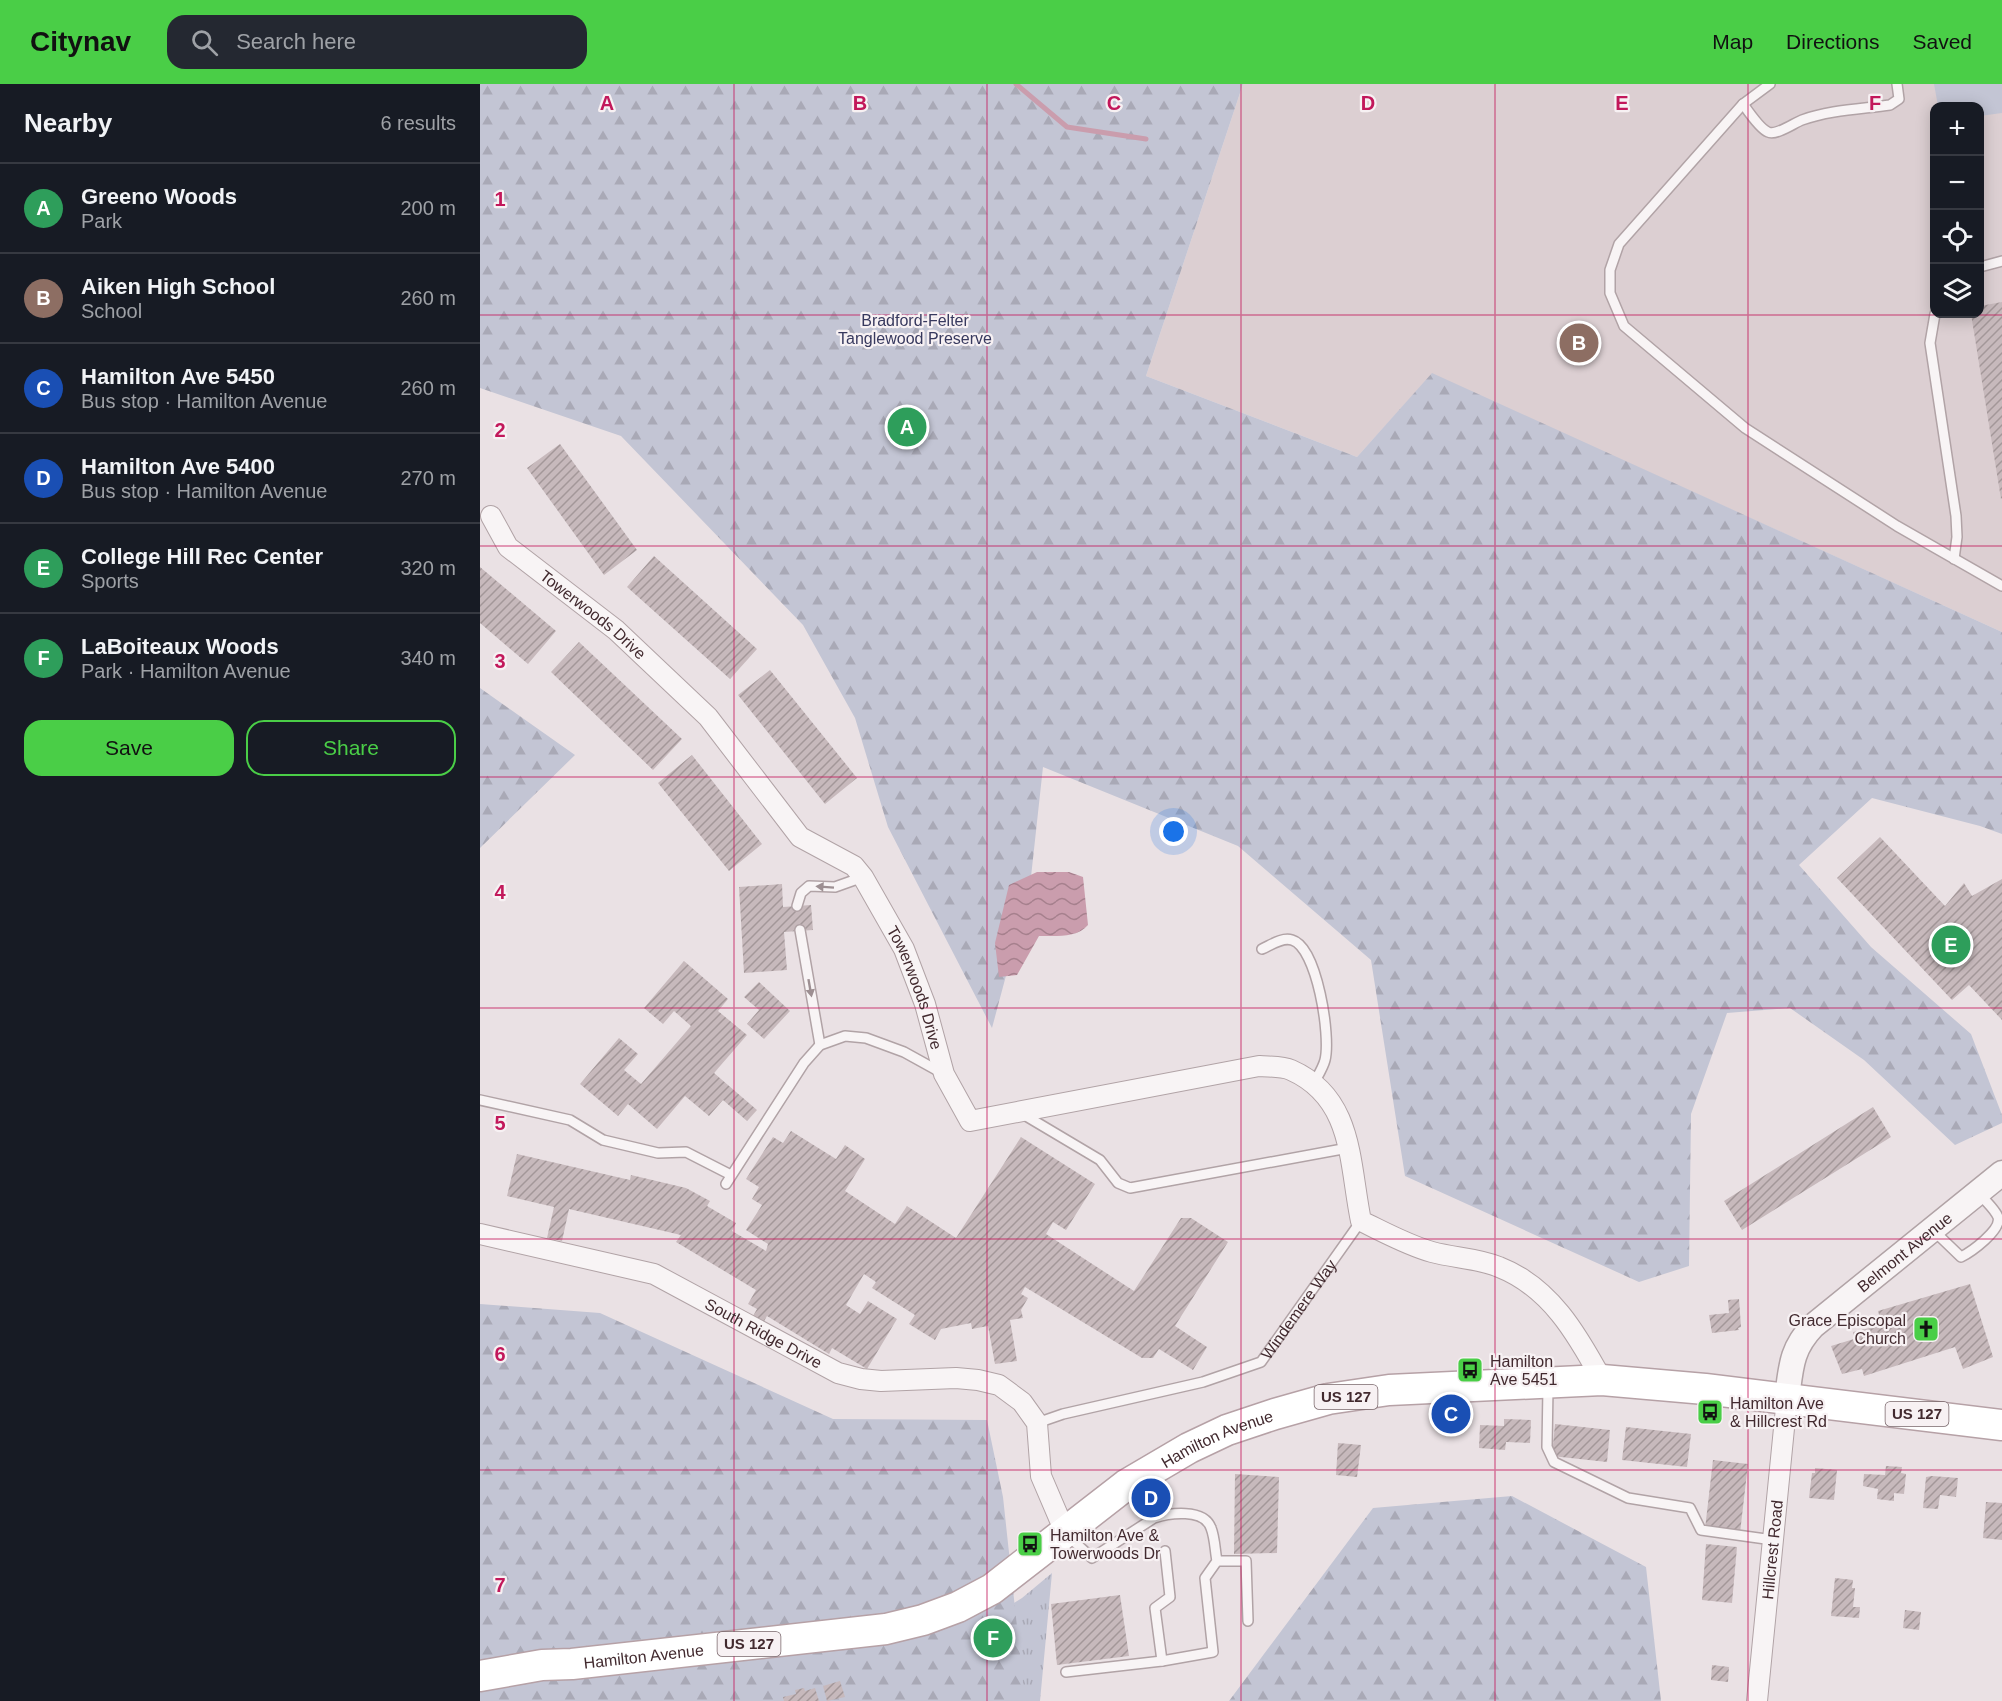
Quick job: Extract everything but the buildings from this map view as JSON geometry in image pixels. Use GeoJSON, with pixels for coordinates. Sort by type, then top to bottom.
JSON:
{"type":"FeatureCollection","features":[{"type":"Feature","properties":{"kind":"main road","name":"Hamilton Avenue"},"geometry":{"type":"LineString","coordinates":[[480,1676],[542,1665],[572,1664],[886,1629],[923,1620],[958,1607],[992,1589],[1126,1485],[1189,1448],[1227,1430],[1328,1399],[1389,1390],[1602,1380],[1636,1381],[2002,1425]]}},
{"type":"Feature","properties":{"kind":"street","name":"Towerwoods Drive"},"geometry":{"type":"LineString","coordinates":[[491,516],[508,547],[616,630],[708,717],[800,837],[854,866],[863,877],[904,949],[925,1004],[944,1074],[970,1121],[1259,1066],[1290,1069],[1328,1097],[1339,1114],[1348,1148],[1360,1221]]}},
{"type":"Feature","properties":{"kind":"street","name":"Belmont Avenue"},"geometry":{"type":"LineString","coordinates":[[1787,1398],[1791,1363],[1797,1346],[1807,1333],[2002,1173]]}},
{"type":"Feature","properties":{"kind":"street"},"geometry":{"type":"LineString","coordinates":[[1360,1221],[1408,1244],[1500,1267],[1528,1282],[1554,1304],[1580,1340],[1602,1380]]}},
{"type":"Feature","properties":{"kind":"street","name":"South Ridge Drive"},"geometry":{"type":"LineString","coordinates":[[480,1234],[654,1274],[838,1373],[881,1381],[956,1378],[999,1384],[1022,1402],[1038,1423]]}},
{"type":"Feature","properties":{"kind":"street","name":"Hillcrest Road"},"geometry":{"type":"LineString","coordinates":[[1757,1701],[1787,1398]]}},
{"type":"Feature","properties":{"kind":"street"},"geometry":{"type":"LineString","coordinates":[[1038,1423],[1041,1476],[1065,1532]]}},
{"type":"Feature","properties":{"kind":"lane"},"geometry":{"type":"LineString","coordinates":[[1770,84],[1743,104],[1619,244],[1610,270],[1610,293],[1624,326],[1745,428],[1897,526],[2002,586]]}},
{"type":"Feature","properties":{"kind":"lane"},"geometry":{"type":"LineString","coordinates":[[1743,104],[1763,129],[1768,133],[1775,133],[1790,124],[1813,116],[1890,105],[1899,99],[1897,84]]}},
{"type":"Feature","properties":{"kind":"lane"},"geometry":{"type":"LineString","coordinates":[[1984,266],[2002,261]]}},
{"type":"Feature","properties":{"kind":"lane"},"geometry":{"type":"LineString","coordinates":[[1934,318],[1930,343],[1956,516],[1957,537],[1954,559]]}},
{"type":"Feature","properties":{"kind":"lane"},"geometry":{"type":"LineString","coordinates":[[797,906],[801,893],[809,886],[835,887],[863,877]]}},
{"type":"Feature","properties":{"kind":"lane"},"geometry":{"type":"LineString","coordinates":[[800,930],[820,1045]]}},
{"type":"Feature","properties":{"kind":"lane"},"geometry":{"type":"LineString","coordinates":[[1262,949],[1285,939],[1295,940],[1304,949],[1320,989],[1327,1033],[1325,1060],[1313,1085]]}},
{"type":"Feature","properties":{"kind":"lane"},"geometry":{"type":"LineString","coordinates":[[726,1184],[804,1063],[820,1045],[845,1036],[866,1038],[904,1052],[944,1074]]}},
{"type":"Feature","properties":{"kind":"lane"},"geometry":{"type":"LineString","coordinates":[[480,1100],[570,1120],[603,1140],[658,1153],[686,1152],[732,1175]]}},
{"type":"Feature","properties":{"kind":"lane"},"geometry":{"type":"LineString","coordinates":[[1019,1112],[1100,1160],[1118,1183],[1130,1188],[1348,1148]]}},
{"type":"Feature","properties":{"kind":"lane"},"geometry":{"type":"LineString","coordinates":[[1932,1229],[1961,1257],[1969,1253],[1993,1233],[1999,1224],[1999,1217],[1978,1192]]}},
{"type":"Feature","properties":{"kind":"lane","name":"Windemere Way"},"geometry":{"type":"LineString","coordinates":[[1038,1423],[1063,1414],[1203,1382],[1261,1362],[1360,1221]]}},
{"type":"Feature","properties":{"kind":"lane"},"geometry":{"type":"LineString","coordinates":[[1548,1382],[1547,1448],[1554,1462],[1628,1498],[1690,1508],[1701,1530],[1773,1540]]}},
{"type":"Feature","properties":{"kind":"lane"},"geometry":{"type":"LineString","coordinates":[[1065,1532],[1092,1558],[1154,1518],[1183,1514],[1197,1516],[1207,1521],[1211,1528],[1217,1561],[1205,1578],[1213,1652],[1162,1661],[1066,1672]]}},
{"type":"Feature","properties":{"kind":"lane"},"geometry":{"type":"LineString","coordinates":[[1162,1661],[1155,1608],[1170,1597],[1165,1551]]}},
{"type":"Feature","properties":{"kind":"lane"},"geometry":{"type":"LineString","coordinates":[[1217,1561],[1246,1561],[1248,1621]]}},
{"type":"Feature","properties":{"kind":"shaded area"},"geometry":{"type":"Polygon","coordinates":[[[1243,84],[2002,84],[2002,632],[1432,374],[1357,457],[1146,376],[1243,84]]]}},
{"type":"Feature","properties":{"kind":"green space","name":"Bradford-Felter Tanglewood Preserve"},"geometry":{"type":"Polygon","coordinates":[[[480,84],[1243,84],[1146,376],[1357,457],[1432,373],[2002,632],[2002,834],[1980,826],[1872,798],[1799,865],[1871,947],[1971,1034],[2002,1115],[2002,1123],[1955,1145],[1864,1060],[1790,1008],[1727,1013],[1691,1114],[1689,1266],[1639,1282],[1405,1176],[1371,960],[1238,846],[1043,767],[1030,886],[992,1028],[888,827],[855,718],[803,625],[621,436],[480,388],[480,84]]]}},
{"type":"Feature","properties":{"kind":"green space"},"geometry":{"type":"Polygon","coordinates":[[[1934,84],[2002,84],[2002,113],[1984,115],[1984,102],[1937,102],[1934,84]]]}},
{"type":"Feature","properties":{"kind":"green space"},"geometry":{"type":"Polygon","coordinates":[[[480,688],[575,755],[480,848],[480,688]]]}},
{"type":"Feature","properties":{"kind":"green space"},"geometry":{"type":"Polygon","coordinates":[[[480,1304],[600,1313],[833,1419],[987,1420],[1003,1497],[1025,1701],[480,1701],[480,1304]]]}},
{"type":"Feature","properties":{"kind":"green space"},"geometry":{"type":"Polygon","coordinates":[[[1512,1496],[1646,1567],[1661,1701],[1229,1701],[1373,1508],[1512,1496]]]}},
{"type":"Feature","properties":{"kind":"green space"},"geometry":{"type":"Polygon","coordinates":[[[1052,1573],[1040,1701],[838,1701],[988,1619],[1022,1598],[1052,1573]]]}},
{"type":"Feature","properties":{"kind":"water"},"geometry":{"type":"Polygon","coordinates":[[[1037,872],[1069,872],[1083,877],[1088,925],[1072,934],[1039,936],[1017,975],[999,977],[995,943],[1009,885],[1037,872]]]}},
{"type":"Feature","properties":{"kind":"waterway"},"geometry":{"type":"LineString","coordinates":[[1016,84],[1067,127],[1146,139]]}},
{"type":"Feature","properties":{"kind":"place","name":"Aiken High School"},"geometry":{"type":"Point","coordinates":[1579,343]}},
{"type":"Feature","properties":{"kind":"place","name":"Greeno Woods"},"geometry":{"type":"Point","coordinates":[907,427]}},
{"type":"Feature","properties":{"kind":"place","name":"College Hill Rec Center"},"geometry":{"type":"Point","coordinates":[1951,945]}},
{"type":"Feature","properties":{"kind":"place","name":"Grace Episcopal Church"},"geometry":{"type":"Point","coordinates":[1926,1329]}},
{"type":"Feature","properties":{"kind":"place","name":"Hamilton Ave 5451"},"geometry":{"type":"Point","coordinates":[1470,1370]}},
{"type":"Feature","properties":{"kind":"place","name":"Hamilton Ave & Hillcrest Rd"},"geometry":{"type":"Point","coordinates":[1710,1412]}},
{"type":"Feature","properties":{"kind":"place","name":"Hamilton Ave 5450"},"geometry":{"type":"Point","coordinates":[1451,1414]}},
{"type":"Feature","properties":{"kind":"place","name":"Hamilton Ave 5400"},"geometry":{"type":"Point","coordinates":[1151,1498]}},
{"type":"Feature","properties":{"kind":"place","name":"Hamilton Ave & Towerwoods Dr"},"geometry":{"type":"Point","coordinates":[1030,1544]}},
{"type":"Feature","properties":{"kind":"place","name":"LaBoiteaux Woods"},"geometry":{"type":"Point","coordinates":[993,1638]}}]}
